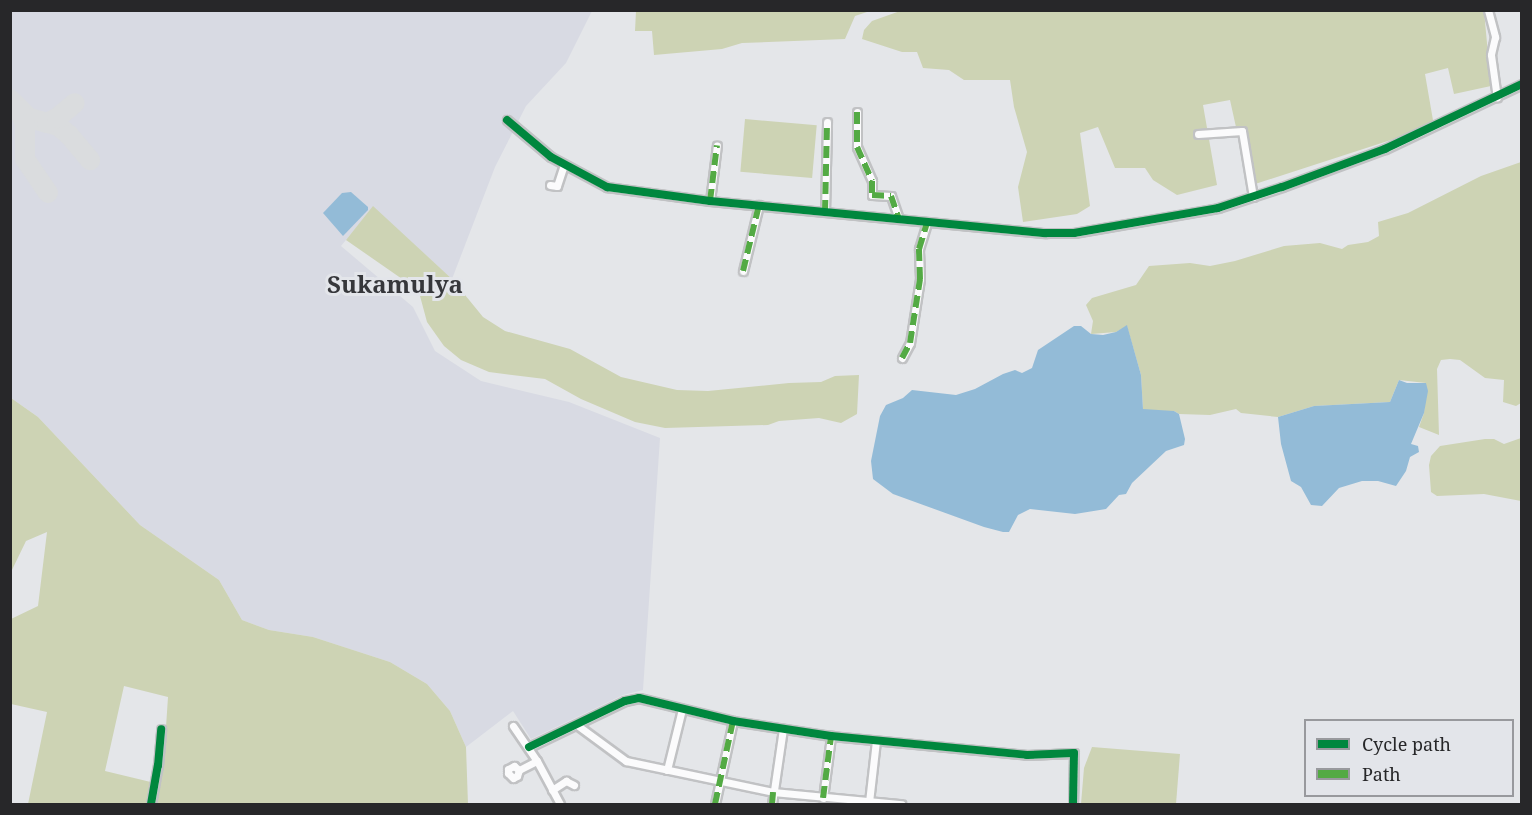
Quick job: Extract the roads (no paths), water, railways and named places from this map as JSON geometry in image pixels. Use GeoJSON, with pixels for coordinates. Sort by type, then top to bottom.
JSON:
{"type":"FeatureCollection","features":[{"type":"Feature","properties":{"kind":"street"},"geometry":{"type":"LineString","coordinates":[[1488,10],[1495,37],[1491,56],[1497,98]]}},
{"type":"Feature","properties":{"kind":"street"},"geometry":{"type":"LineString","coordinates":[[507,120],[564,165],[607,187],[710,201],[1045,233],[1074,233],[1189,214],[1253,196],[1385,149],[1497,98],[1521,84]]}},
{"type":"Feature","properties":{"kind":"street"},"geometry":{"type":"LineString","coordinates":[[857,112],[857,147],[872,181],[872,195],[891,196],[899,219]]}},
{"type":"Feature","properties":{"kind":"street"},"geometry":{"type":"LineString","coordinates":[[825,212],[827,122]]}},
{"type":"Feature","properties":{"kind":"street"},"geometry":{"type":"LineString","coordinates":[[1198,134],[1241,130],[1253,196]]}},
{"type":"Feature","properties":{"kind":"street"},"geometry":{"type":"LineString","coordinates":[[710,201],[717,145]]}},
{"type":"Feature","properties":{"kind":"street"},"geometry":{"type":"LineString","coordinates":[[550,185],[557,186],[564,165]]}},
{"type":"Feature","properties":{"kind":"street"},"geometry":{"type":"LineString","coordinates":[[743,271],[759,205]]}},
{"type":"Feature","properties":{"kind":"street"},"geometry":{"type":"LineString","coordinates":[[902,358],[910,343],[920,279],[919,249],[927,222]]}},
{"type":"Feature","properties":{"kind":"street"},"geometry":{"type":"LineString","coordinates":[[529,747],[632,698],[734,721],[831,736],[1027,755],[1074,753],[1073,804]]}},
{"type":"Feature","properties":{"kind":"street"},"geometry":{"type":"LineString","coordinates":[[667,770],[682,709]]}},
{"type":"Feature","properties":{"kind":"street"},"geometry":{"type":"LineString","coordinates":[[715,804],[734,721]]}},
{"type":"Feature","properties":{"kind":"street"},"geometry":{"type":"LineString","coordinates":[[578,725],[620,758],[667,770],[773,792],[901,804]]}},
{"type":"Feature","properties":{"kind":"street"},"geometry":{"type":"LineString","coordinates":[[513,726],[529,747],[560,804]]}},
{"type":"Feature","properties":{"kind":"street"},"geometry":{"type":"LineString","coordinates":[[151,804],[158,766],[161,729]]}},
{"type":"Feature","properties":{"kind":"street"},"geometry":{"type":"LineString","coordinates":[[772,804],[783,729]]}},
{"type":"Feature","properties":{"kind":"street"},"geometry":{"type":"LineString","coordinates":[[823,798],[831,736]]}},
{"type":"Feature","properties":{"kind":"street"},"geometry":{"type":"LineString","coordinates":[[869,802],[876,741]]}},
{"type":"Feature","properties":{"kind":"street"},"geometry":{"type":"LineString","coordinates":[[519,770],[537,761]]}},
{"type":"Feature","properties":{"kind":"street"},"geometry":{"type":"LineString","coordinates":[[552,790],[566,781],[574,785]]}},
{"type":"Feature","properties":{"kind":"water"},"geometry":{"type":"Polygon","coordinates":[[[351,192],[368,207],[368,210],[343,236],[323,213],[342,193],[351,192]]]}},
{"type":"Feature","properties":{"kind":"water"},"geometry":{"type":"Polygon","coordinates":[[[1127,325],[1141,375],[1143,409],[1174,411],[1179,414],[1185,439],[1184,445],[1166,451],[1132,483],[1126,494],[1119,495],[1106,509],[1075,514],[1030,509],[1018,515],[1009,532],[1003,532],[893,494],[873,479],[871,461],[880,416],[886,405],[903,398],[912,390],[956,395],[975,389],[1015,370],[1022,373],[1032,368],[1038,350],[1074,326],[1081,326],[1091,334],[1103,335],[1116,332],[1127,325]]]}},
{"type":"Feature","properties":{"kind":"water"},"geometry":{"type":"Polygon","coordinates":[[[1399,380],[1407,383],[1426,383],[1428,391],[1424,413],[1411,444],[1418,446],[1419,452],[1410,457],[1406,471],[1396,486],[1378,481],[1362,481],[1339,488],[1322,506],[1311,505],[1301,487],[1291,481],[1281,444],[1278,417],[1314,406],[1390,402],[1399,380]]]}},
{"type":"Feature","properties":{"kind":"district","name":"Sukamulya"},"geometry":{"type":"Point","coordinates":[395,284]}}]}
